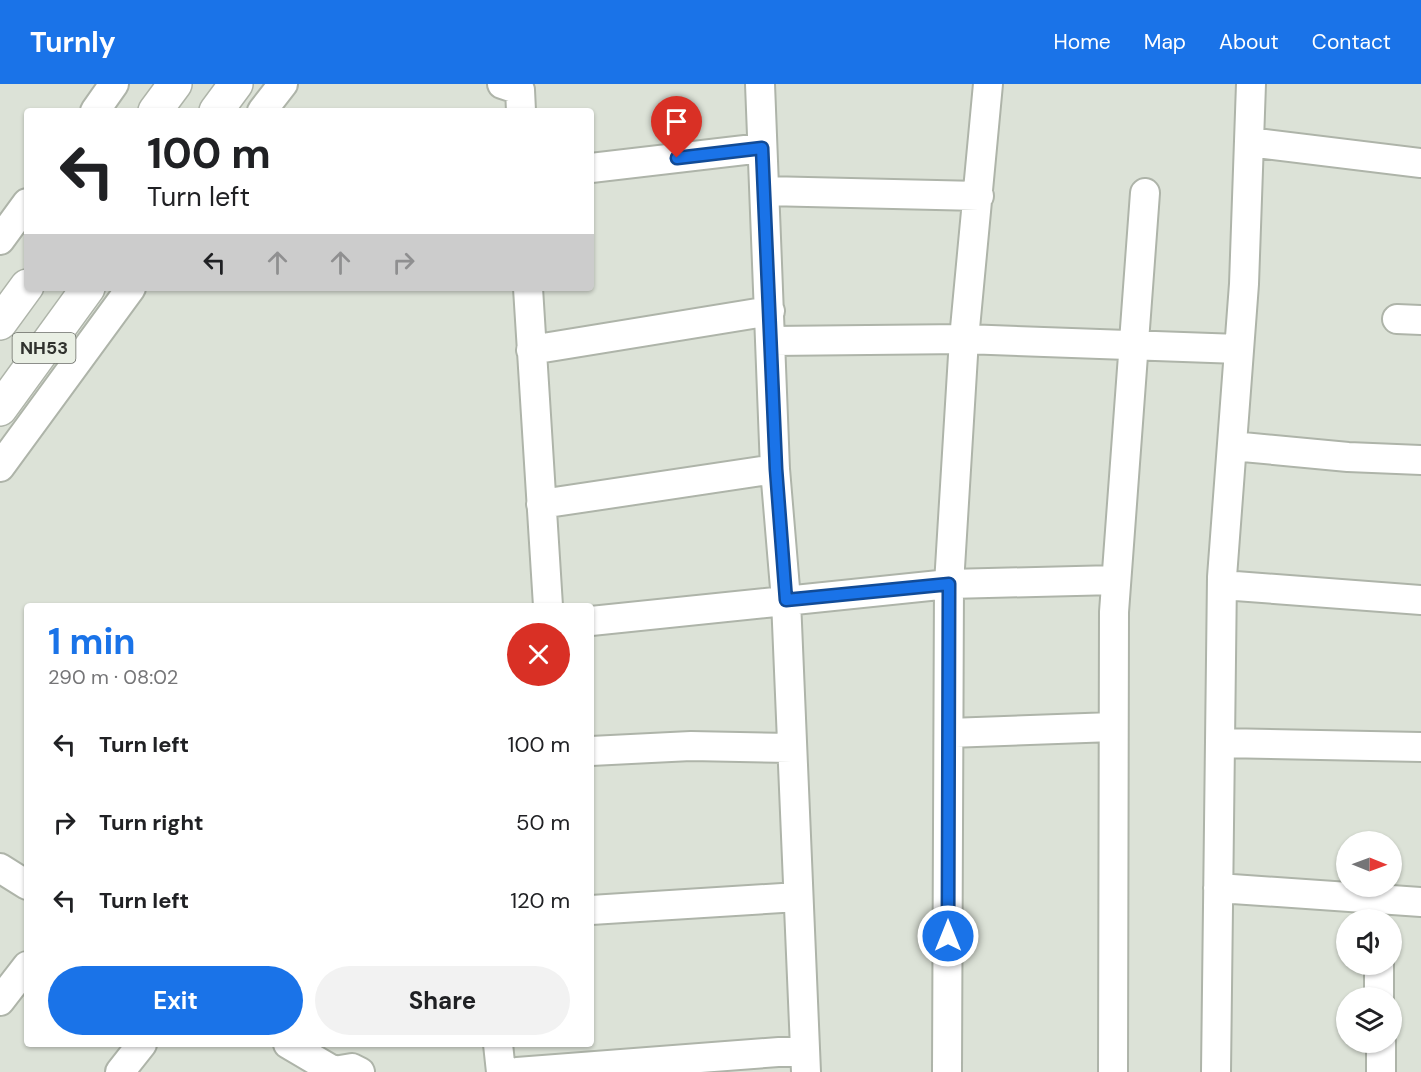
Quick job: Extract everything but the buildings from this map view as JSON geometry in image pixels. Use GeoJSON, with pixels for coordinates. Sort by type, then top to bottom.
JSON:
{"type":"FeatureCollection","features":[{"type":"Feature","properties":{"kind":"highway"},"geometry":{"type":"LineString","coordinates":[[157,108],[175,84]]}},
{"type":"Feature","properties":{"kind":"highway"},"geometry":{"type":"LineString","coordinates":[[218,108],[236,84]]}},
{"type":"Feature","properties":{"kind":"highway","name":"NH53"},"geometry":{"type":"LineString","coordinates":[[0,323],[24,290]]}},
{"type":"Feature","properties":{"kind":"highway","name":"NH53"},"geometry":{"type":"LineString","coordinates":[[0,409],[86,291]]}},
{"type":"Feature","properties":{"kind":"street"},"geometry":{"type":"LineString","coordinates":[[97,108],[114,84]]}},
{"type":"Feature","properties":{"kind":"street"},"geometry":{"type":"LineString","coordinates":[[264,108],[282,84]]}},
{"type":"Feature","properties":{"kind":"street"},"geometry":{"type":"LineString","coordinates":[[502,84],[520,90],[521,108]]}},
{"type":"Feature","properties":{"kind":"street"},"geometry":{"type":"LineString","coordinates":[[517,1072],[806,1061],[786,600],[776,469],[760,84]]}},
{"type":"Feature","properties":{"kind":"street"},"geometry":{"type":"LineString","coordinates":[[947,1072],[949,584],[964,339],[988,84]]}},
{"type":"Feature","properties":{"kind":"street"},"geometry":{"type":"LineString","coordinates":[[1216,1072],[1222,585],[1239,350],[1251,84]]}},
{"type":"Feature","properties":{"kind":"street"},"geometry":{"type":"LineString","coordinates":[[1249,142],[1421,163]]}},
{"type":"Feature","properties":{"kind":"street"},"geometry":{"type":"LineString","coordinates":[[594,168],[762,148]]}},
{"type":"Feature","properties":{"kind":"street"},"geometry":{"type":"LineString","coordinates":[[765,191],[979,196]]}},
{"type":"Feature","properties":{"kind":"street"},"geometry":{"type":"LineString","coordinates":[[1113,1072],[1113,726],[1116,580],[1145,193]]}},
{"type":"Feature","properties":{"kind":"street"},"geometry":{"type":"LineString","coordinates":[[0,240],[24,207]]}},
{"type":"Feature","properties":{"kind":"street"},"geometry":{"type":"LineString","coordinates":[[0,467],[129,291]]}},
{"type":"Feature","properties":{"kind":"street"},"geometry":{"type":"LineString","coordinates":[[528,291],[548,603]]}},
{"type":"Feature","properties":{"kind":"street"},"geometry":{"type":"LineString","coordinates":[[531,350],[770,311]]}},
{"type":"Feature","properties":{"kind":"street"},"geometry":{"type":"LineString","coordinates":[[772,341],[964,339],[1239,350]]}},
{"type":"Feature","properties":{"kind":"street"},"geometry":{"type":"LineString","coordinates":[[1232,447],[1348,457],[1421,460]]}},
{"type":"Feature","properties":{"kind":"street"},"geometry":{"type":"LineString","coordinates":[[541,504],[776,469]]}},
{"type":"Feature","properties":{"kind":"street"},"geometry":{"type":"LineString","coordinates":[[594,621],[949,584],[1116,580]]}},
{"type":"Feature","properties":{"kind":"street"},"geometry":{"type":"LineString","coordinates":[[1222,585],[1421,600]]}},
{"type":"Feature","properties":{"kind":"street"},"geometry":{"type":"LineString","coordinates":[[949,733],[1113,726]]}},
{"type":"Feature","properties":{"kind":"street"},"geometry":{"type":"LineString","coordinates":[[1220,743],[1421,747]]}},
{"type":"Feature","properties":{"kind":"street"},"geometry":{"type":"LineString","coordinates":[[594,751],[691,746],[792,748]]}},
{"type":"Feature","properties":{"kind":"street"},"geometry":{"type":"LineString","coordinates":[[0,868],[24,883]]}},
{"type":"Feature","properties":{"kind":"street"},"geometry":{"type":"LineString","coordinates":[[1218,888],[1377,909],[1421,902]]}},
{"type":"Feature","properties":{"kind":"street"},"geometry":{"type":"LineString","coordinates":[[594,910],[798,897]]}},
{"type":"Feature","properties":{"kind":"street"},"geometry":{"type":"LineString","coordinates":[[0,1001],[24,970]]}},
{"type":"Feature","properties":{"kind":"street"},"geometry":{"type":"LineString","coordinates":[[120,1072],[140,1047]]}},
{"type":"Feature","properties":{"kind":"street"},"geometry":{"type":"LineString","coordinates":[[292,1047],[322,1069],[334,1071],[352,1068],[360,1072]]}},
{"type":"Feature","properties":{"kind":"street"},"geometry":{"type":"LineString","coordinates":[[498,1047],[501,1072]]}},
{"type":"Feature","properties":{"kind":"street"},"geometry":{"type":"LineString","coordinates":[[1381,1053],[1381,1072]]}},
{"type":"Feature","properties":{"kind":"route"},"geometry":{"type":"LineString","coordinates":[[677,158],[762,148],[776,469],[786,600],[949,584],[948,936]]}}]}
